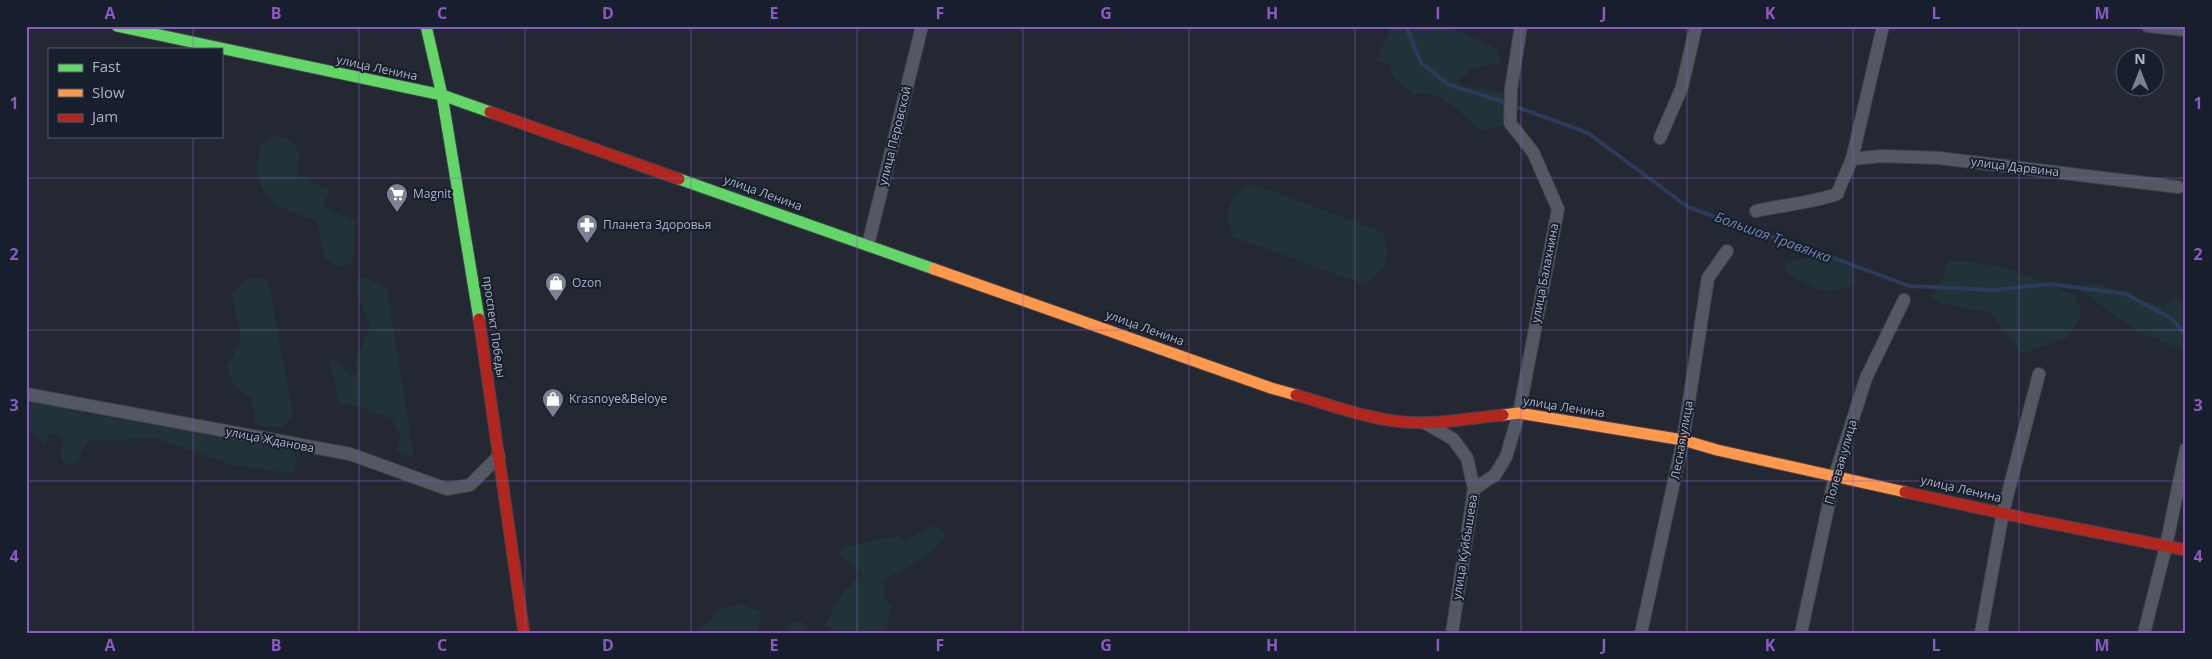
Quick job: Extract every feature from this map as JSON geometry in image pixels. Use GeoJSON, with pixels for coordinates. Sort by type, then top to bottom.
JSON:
{"type":"FeatureCollection","features":[{"type":"Feature","properties":{"kind":"street","name":"улица Ленина"},"geometry":{"type":"LineString","coordinates":[[117,26],[221,48]]}},
{"type":"Feature","properties":{"kind":"street","name":"проспект Победы"},"geometry":{"type":"LineString","coordinates":[[426,26],[433,63],[442,95],[471,265],[524,633]]}},
{"type":"Feature","properties":{"kind":"street","name":"улица Перовской"},"geometry":{"type":"LineString","coordinates":[[868,245],[922,26]]}},
{"type":"Feature","properties":{"kind":"street","name":"улица Балахнина"},"geometry":{"type":"LineString","coordinates":[[1474,489],[1496,475],[1506,456],[1519,413],[1558,209],[1533,152],[1510,123],[1511,89],[1521,26]]}},
{"type":"Feature","properties":{"kind":"street"},"geometry":{"type":"LineString","coordinates":[[1660,138],[1682,87],[1696,26]]}},
{"type":"Feature","properties":{"kind":"street"},"geometry":{"type":"LineString","coordinates":[[1756,211],[1787,204],[1821,200],[1837,194],[1852,159],[1882,26]]}},
{"type":"Feature","properties":{"kind":"street"},"geometry":{"type":"LineString","coordinates":[[2148,26],[2186,30]]}},
{"type":"Feature","properties":{"kind":"street","name":"улица Ленина"},"geometry":{"type":"LineString","coordinates":[[222,48],[442,95],[1271,388],[1375,417],[1425,423],[1519,413],[1683,440],[1717,450],[2186,550]]}},
{"type":"Feature","properties":{"kind":"street","name":"улица Дарвина"},"geometry":{"type":"LineString","coordinates":[[1852,159],[1882,156],[1940,158],[2178,187]]}},
{"type":"Feature","properties":{"kind":"street","name":"Лесная улица"},"geometry":{"type":"LineString","coordinates":[[1641,633],[1683,440],[1708,278],[1727,250]]}},
{"type":"Feature","properties":{"kind":"street","name":"Полевая улица"},"geometry":{"type":"LineString","coordinates":[[1801,633],[1835,474],[1866,378],[1904,300]]}},
{"type":"Feature","properties":{"kind":"street"},"geometry":{"type":"LineString","coordinates":[[1981,633],[2003,512],[2039,374]]}},
{"type":"Feature","properties":{"kind":"street","name":"улица Жданова"},"geometry":{"type":"LineString","coordinates":[[26,394],[350,454],[447,489],[470,485],[499,456]]}},
{"type":"Feature","properties":{"kind":"street","name":"улица Куйбышева"},"geometry":{"type":"LineString","coordinates":[[1425,423],[1453,439],[1467,458],[1474,489],[1452,633]]}},
{"type":"Feature","properties":{"kind":"street"},"geometry":{"type":"LineString","coordinates":[[2144,633],[2166,546],[2186,449]]}},
{"type":"Feature","properties":{"kind":"shaded area"},"geometry":{"type":"Polygon","coordinates":[[[1392,26],[1447,26],[1498,49],[1501,63],[1471,69],[1459,81],[1461,86],[1503,92],[1503,121],[1501,127],[1480,130],[1442,98],[1424,93],[1414,94],[1394,78],[1389,64],[1378,61],[1383,44],[1392,26]]]}},
{"type":"Feature","properties":{"kind":"shaded area"},"geometry":{"type":"Polygon","coordinates":[[[274,135],[292,141],[300,154],[297,172],[306,180],[328,189],[329,194],[322,206],[356,222],[353,264],[338,266],[325,259],[316,220],[280,206],[265,193],[258,175],[260,144],[274,135]]]}},
{"type":"Feature","properties":{"kind":"shaded area"},"geometry":{"type":"Polygon","coordinates":[[[1253,184],[1382,232],[1387,255],[1382,269],[1371,280],[1363,284],[1233,237],[1228,220],[1230,206],[1238,193],[1253,184]]]}},
{"type":"Feature","properties":{"kind":"shaded area"},"geometry":{"type":"Polygon","coordinates":[[[1829,258],[1854,269],[1856,283],[1837,291],[1821,290],[1788,274],[1784,264],[1796,259],[1829,258]]]}},
{"type":"Feature","properties":{"kind":"shaded area"},"geometry":{"type":"Polygon","coordinates":[[[1948,261],[1968,261],[2010,269],[2075,295],[2082,314],[2069,337],[2021,354],[1990,313],[1943,304],[1931,298],[1944,276],[1948,261]]]}},
{"type":"Feature","properties":{"kind":"shaded area"},"geometry":{"type":"Polygon","coordinates":[[[366,277],[387,289],[414,457],[402,455],[396,450],[400,436],[392,419],[364,408],[338,403],[330,361],[338,361],[351,377],[358,372],[355,363],[370,327],[357,292],[357,278],[366,277]]]}},
{"type":"Feature","properties":{"kind":"shaded area"},"geometry":{"type":"Polygon","coordinates":[[[247,279],[268,279],[293,416],[285,427],[264,427],[255,422],[251,398],[235,387],[227,367],[241,340],[232,293],[247,279]]]}},
{"type":"Feature","properties":{"kind":"shaded area"},"geometry":{"type":"Polygon","coordinates":[[[2081,283],[2099,284],[2163,307],[2174,299],[2186,303],[2186,351],[2135,330],[2083,292],[2081,283]]]}},
{"type":"Feature","properties":{"kind":"shaded area"},"geometry":{"type":"Polygon","coordinates":[[[26,399],[84,413],[291,450],[297,460],[294,471],[288,473],[232,465],[155,438],[88,441],[77,463],[65,465],[60,456],[63,436],[48,433],[46,446],[26,429],[26,399]]]}},
{"type":"Feature","properties":{"kind":"shaded area"},"geometry":{"type":"Polygon","coordinates":[[[934,525],[946,535],[938,544],[918,562],[884,579],[883,596],[893,606],[883,633],[832,633],[825,624],[843,593],[862,574],[839,554],[847,546],[897,536],[905,541],[934,525]]]}},
{"type":"Feature","properties":{"kind":"shaded area"},"geometry":{"type":"Polygon","coordinates":[[[742,604],[761,612],[758,633],[697,633],[720,609],[742,604]]]}},
{"type":"Feature","properties":{"kind":"shaded area"},"geometry":{"type":"Polygon","coordinates":[[[792,622],[803,622],[807,633],[786,633],[792,622]]]}},
{"type":"Feature","properties":{"kind":"waterway","name":"Большая Травянка"},"geometry":{"type":"LineString","coordinates":[[1406,26],[1421,63],[1449,85],[1498,100],[1588,133],[1688,207],[1796,244],[1909,286],[1993,290],[2050,284],[2126,294],[2172,319],[2186,335]]}},
{"type":"Feature","properties":{"kind":"traffic: fast"},"geometry":{"type":"LineString","coordinates":[[117,26],[221,48]]}},
{"type":"Feature","properties":{"kind":"traffic: fast"},"geometry":{"type":"LineString","coordinates":[[426,26],[442,95],[479,319]]}},
{"type":"Feature","properties":{"kind":"traffic: fast"},"geometry":{"type":"LineString","coordinates":[[222,48],[442,95],[490,112]]}},
{"type":"Feature","properties":{"kind":"traffic: fast"},"geometry":{"type":"LineString","coordinates":[[679,179],[934,269]]}},
{"type":"Feature","properties":{"kind":"traffic: slow"},"geometry":{"type":"LineString","coordinates":[[934,269],[1271,388],[1296,395]]}},
{"type":"Feature","properties":{"kind":"traffic: slow"},"geometry":{"type":"LineString","coordinates":[[1503,415],[1519,413],[1683,440],[1717,450],[1905,492]]}},
{"type":"Feature","properties":{"kind":"traffic: jam"},"geometry":{"type":"LineString","coordinates":[[490,112],[679,179]]}},
{"type":"Feature","properties":{"kind":"traffic: jam"},"geometry":{"type":"LineString","coordinates":[[479,319],[524,633]]}},
{"type":"Feature","properties":{"kind":"traffic: jam"},"geometry":{"type":"LineString","coordinates":[[1296,395],[1363,415],[1404,422],[1441,422],[1503,415]]}},
{"type":"Feature","properties":{"kind":"traffic: jam"},"geometry":{"type":"LineString","coordinates":[[1905,492],[2186,550]]}},
{"type":"Feature","properties":{"kind":"place","name":"Magnit"},"geometry":{"type":"Point","coordinates":[397,213]}},
{"type":"Feature","properties":{"kind":"place","name":"Планета Здоровья"},"geometry":{"type":"Point","coordinates":[587,244]}},
{"type":"Feature","properties":{"kind":"place","name":"Ozon"},"geometry":{"type":"Point","coordinates":[556,302]}},
{"type":"Feature","properties":{"kind":"place","name":"Krasnoye&Beloye"},"geometry":{"type":"Point","coordinates":[553,418]}}]}
